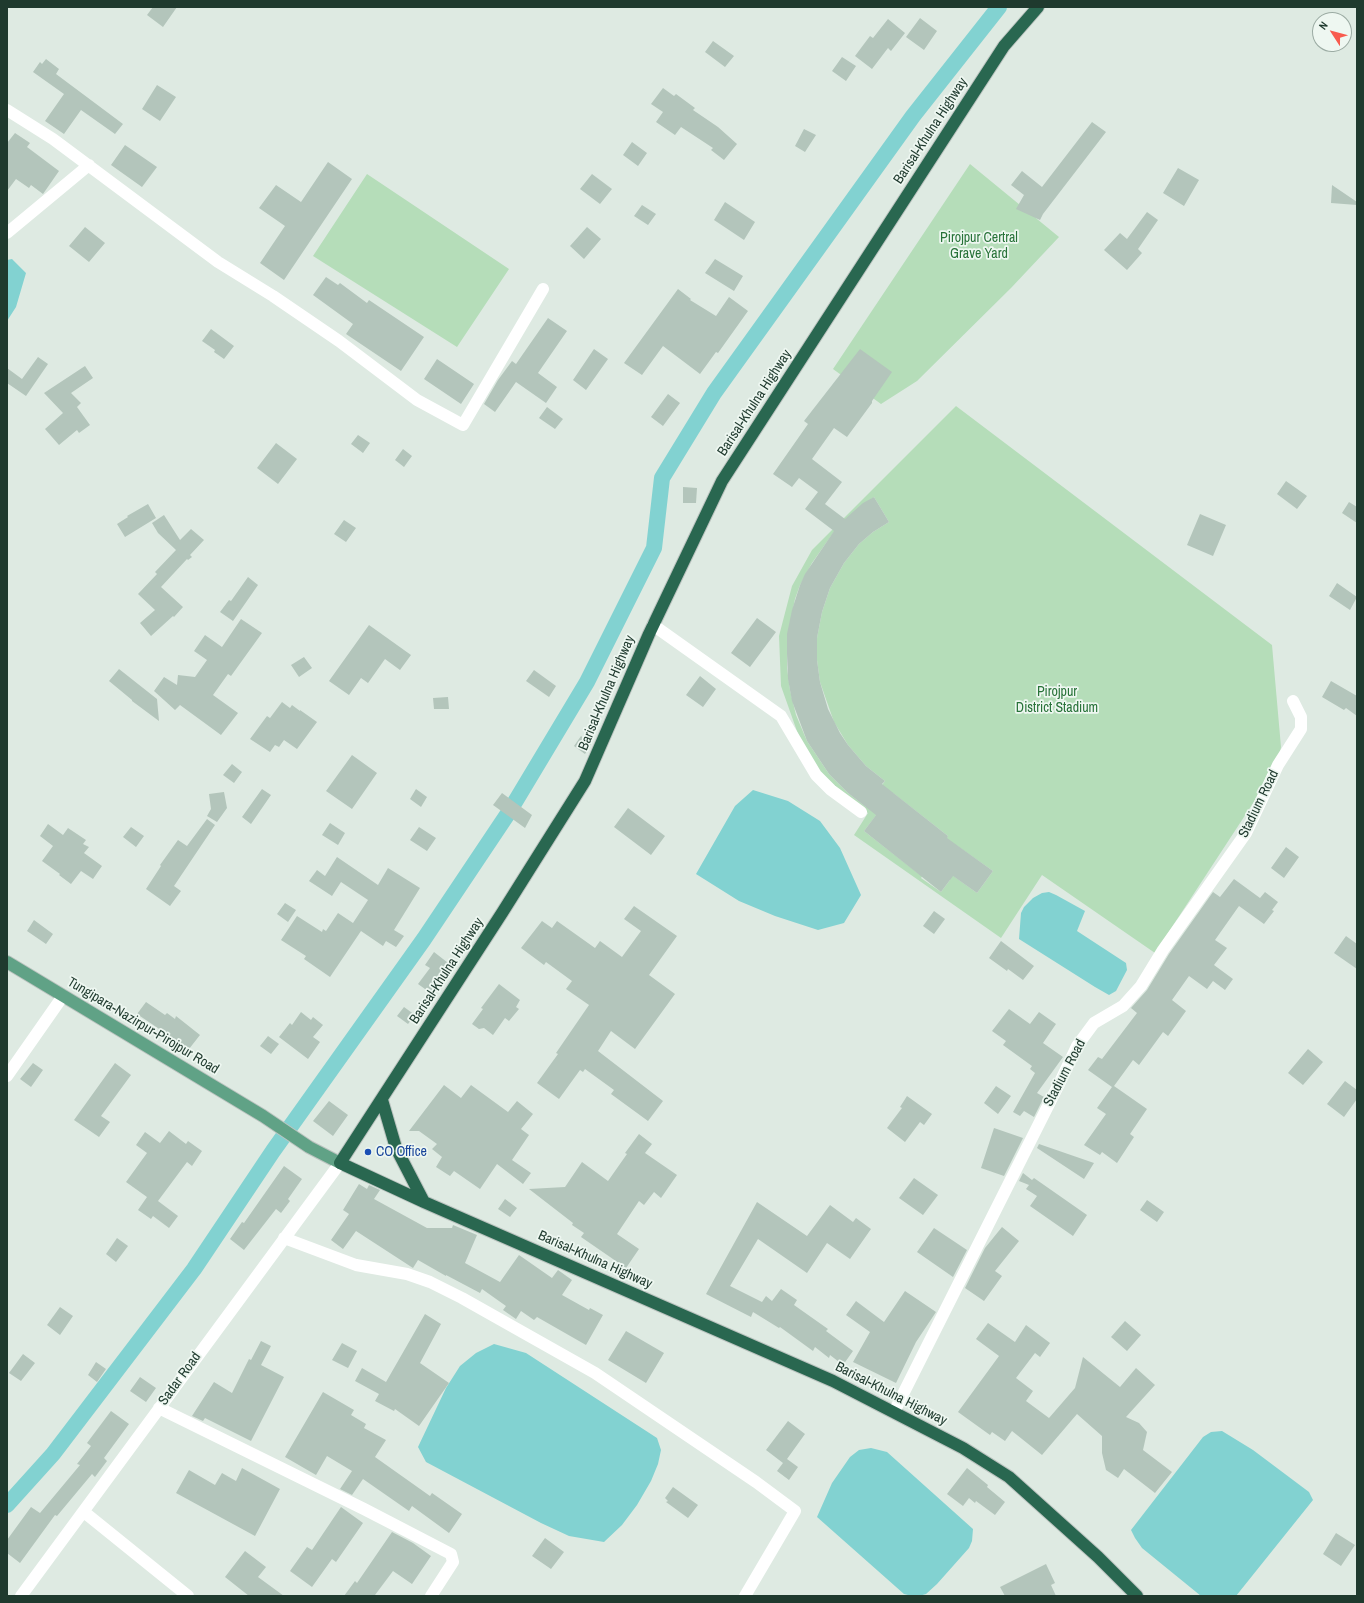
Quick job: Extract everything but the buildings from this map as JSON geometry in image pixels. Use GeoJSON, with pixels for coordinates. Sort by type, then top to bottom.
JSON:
{"type":"FeatureCollection","features":[{"type":"Feature","properties":{"kind":"highway","name":"Barisal-Khulna Highway"},"geometry":{"type":"LineString","coordinates":[[1038,7],[1004,46],[722,481],[653,625],[585,781],[382,1100],[340,1163],[424,1202],[833,1381],[963,1448],[1009,1477],[1098,1557],[1137,1596]]}},
{"type":"Feature","properties":{"kind":"highway"},"geometry":{"type":"LineString","coordinates":[[382,1100],[396,1148],[424,1202]]}},
{"type":"Feature","properties":{"kind":"main road","name":"Tungipara-Nazirpur-Pirojpur Road"},"geometry":{"type":"LineString","coordinates":[[7,962],[263,1116],[309,1147],[340,1163]]}},
{"type":"Feature","properties":{"kind":"street"},"geometry":{"type":"LineString","coordinates":[[7,110],[53,139],[218,262],[273,296],[333,337],[417,400],[463,425],[543,289]]}},
{"type":"Feature","properties":{"kind":"street"},"geometry":{"type":"LineString","coordinates":[[7,233],[89,166]]}},
{"type":"Feature","properties":{"kind":"street"},"geometry":{"type":"LineString","coordinates":[[653,625],[781,716],[816,775],[831,790],[861,812]]}},
{"type":"Feature","properties":{"kind":"street","name":"Stadium Road"},"geometry":{"type":"LineString","coordinates":[[894,1412],[1060,1082],[1076,1046],[1094,1023],[1123,1006],[1140,986],[1163,950],[1246,833],[1278,765],[1301,729],[1301,717],[1293,701]]}},
{"type":"Feature","properties":{"kind":"street"},"geometry":{"type":"LineString","coordinates":[[7,1076],[63,996]]}},
{"type":"Feature","properties":{"kind":"street","name":"Sadar Road"},"geometry":{"type":"LineString","coordinates":[[21,1596],[340,1163]]}},
{"type":"Feature","properties":{"kind":"street"},"geometry":{"type":"LineString","coordinates":[[284,1238],[356,1265],[407,1274],[430,1282],[462,1298],[595,1373],[756,1482],[795,1511],[745,1596]]}},
{"type":"Feature","properties":{"kind":"street"},"geometry":{"type":"LineString","coordinates":[[159,1408],[364,1509],[451,1554],[453,1562],[431,1596]]}},
{"type":"Feature","properties":{"kind":"street"},"geometry":{"type":"LineString","coordinates":[[84,1512],[188,1596]]}},
{"type":"Feature","properties":{"kind":"green space","name":"Pirojpur Certral Grave Yard"},"geometry":{"type":"Polygon","coordinates":[[[970,164],[1059,237],[1011,288],[917,381],[881,404],[833,369],[970,164]]]}},
{"type":"Feature","properties":{"kind":"green space"},"geometry":{"type":"Polygon","coordinates":[[[367,174],[509,269],[457,347],[313,256],[367,174]]]}},
{"type":"Feature","properties":{"kind":"green space","name":"Pirojpur District Stadium"},"geometry":{"type":"Polygon","coordinates":[[[956,406],[1272,645],[1281,747],[1278,765],[1155,953],[1042,875],[1001,938],[854,835],[868,813],[820,774],[798,734],[781,686],[779,636],[792,586],[812,550],[956,406]],[[874,497],[838,526],[812,563],[800,585],[795,599],[787,639],[787,668],[796,715],[807,741],[829,774],[848,793],[866,807],[885,781],[866,766],[848,745],[834,722],[820,682],[817,660],[817,638],[822,612],[830,588],[844,563],[859,544],[873,532],[889,522],[874,497]],[[893,793],[864,831],[919,874],[948,836],[893,793]],[[956,845],[941,867],[977,893],[993,871],[956,845]],[[930,865],[921,878],[941,892],[950,880],[930,865]]]}},
{"type":"Feature","properties":{"kind":"water"},"geometry":{"type":"Polygon","coordinates":[[[12,259],[26,273],[16,307],[7,321],[7,260],[12,259]]]}},
{"type":"Feature","properties":{"kind":"water"},"geometry":{"type":"Polygon","coordinates":[[[753,790],[788,801],[820,821],[840,848],[861,895],[844,923],[818,930],[775,916],[739,901],[696,874],[735,806],[753,790]]]}},
{"type":"Feature","properties":{"kind":"water"},"geometry":{"type":"Polygon","coordinates":[[[1049,892],[1085,911],[1077,931],[1126,963],[1127,970],[1116,991],[1109,995],[1019,939],[1021,913],[1024,907],[1033,898],[1042,893],[1049,892]]]}},
{"type":"Feature","properties":{"kind":"water"},"geometry":{"type":"Polygon","coordinates":[[[494,1344],[526,1353],[657,1438],[661,1450],[658,1464],[651,1481],[637,1505],[622,1525],[604,1542],[569,1536],[541,1523],[426,1462],[418,1447],[446,1388],[460,1366],[476,1353],[494,1344]]]}},
{"type":"Feature","properties":{"kind":"water"},"geometry":{"type":"Polygon","coordinates":[[[1222,1431],[1253,1450],[1309,1492],[1313,1500],[1236,1596],[1201,1596],[1142,1548],[1131,1530],[1203,1437],[1211,1432],[1222,1431]]]}},
{"type":"Feature","properties":{"kind":"water"},"geometry":{"type":"Polygon","coordinates":[[[871,1448],[887,1452],[973,1529],[972,1541],[969,1548],[937,1584],[926,1594],[912,1596],[904,1594],[817,1517],[832,1483],[850,1457],[859,1450],[871,1448]]]}},
{"type":"Feature","properties":{"kind":"waterway"},"geometry":{"type":"LineString","coordinates":[[7,1505],[53,1454],[194,1269],[273,1151],[424,939],[509,812],[587,682],[654,548],[662,478],[714,393],[913,116],[999,7]]}},
{"type":"Feature","properties":{"kind":"place","name":"CO Office"},"geometry":{"type":"Point","coordinates":[368,1152]}}]}
